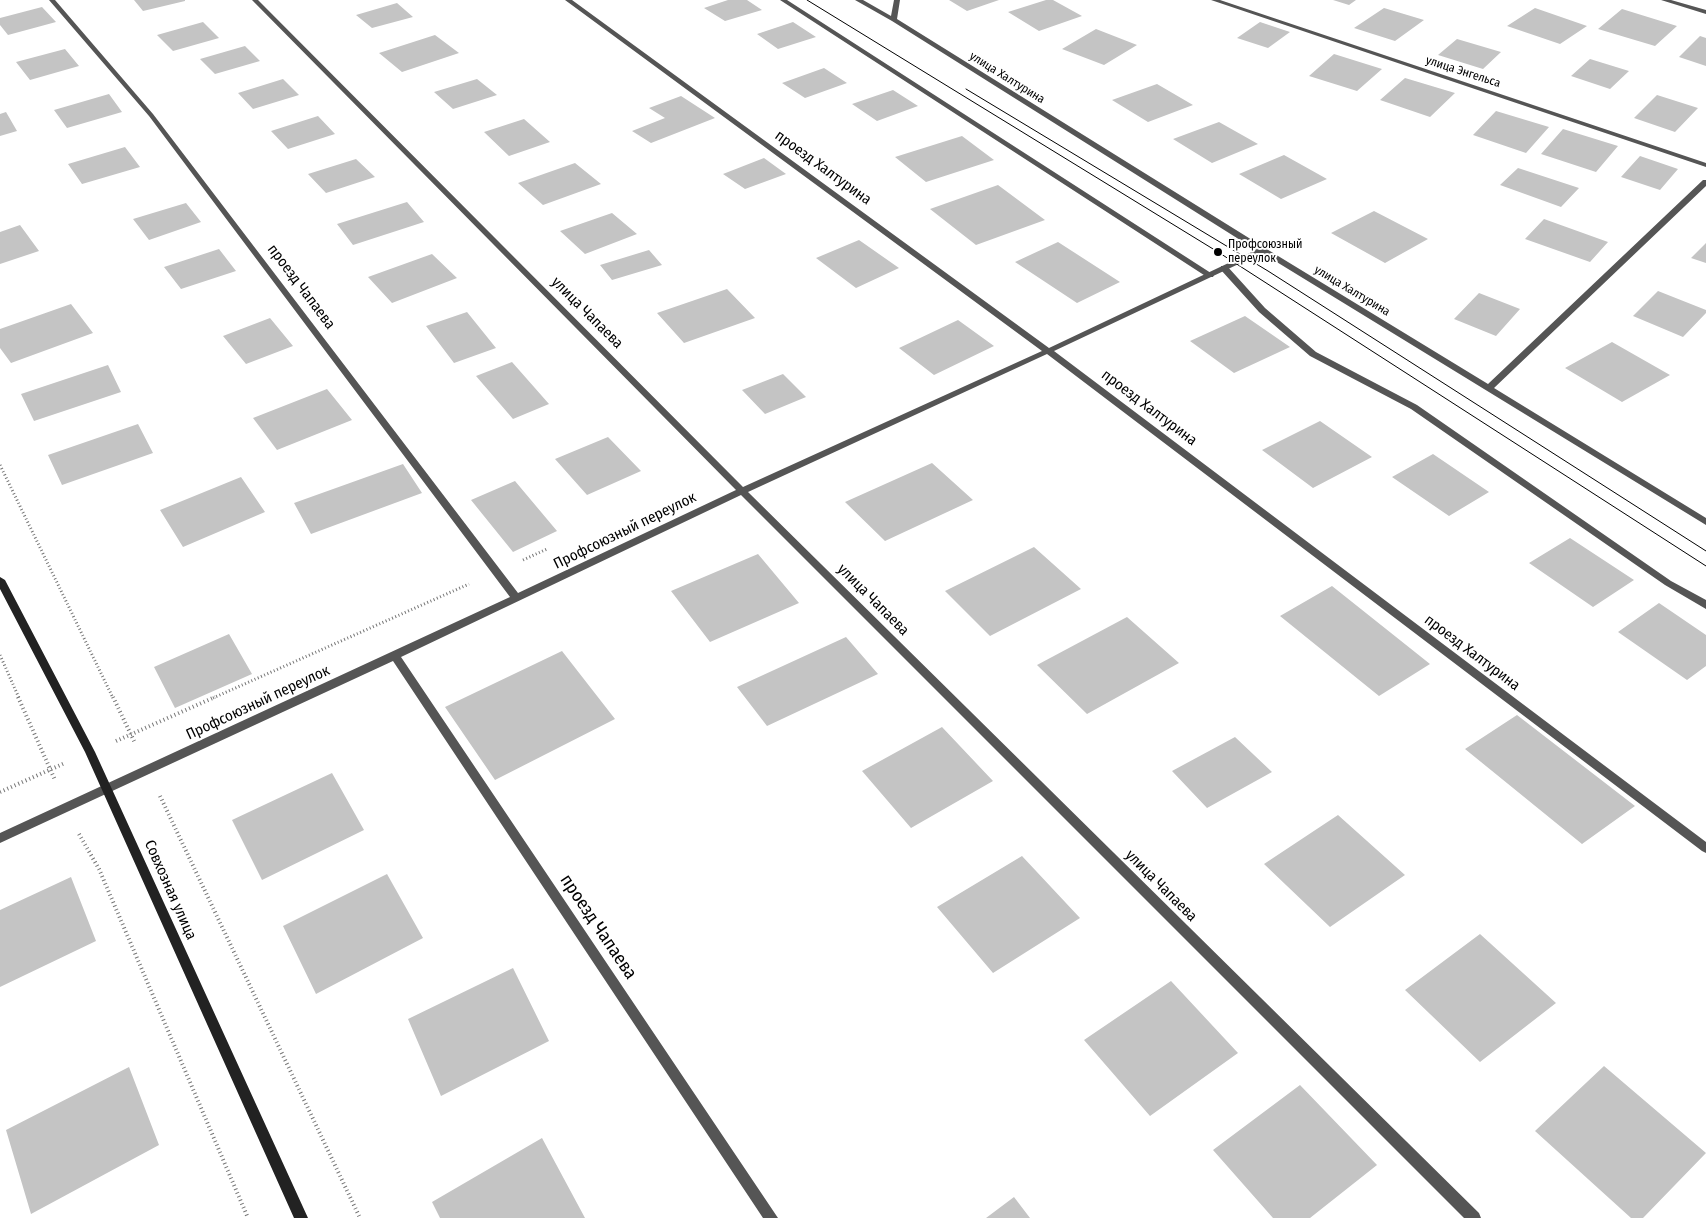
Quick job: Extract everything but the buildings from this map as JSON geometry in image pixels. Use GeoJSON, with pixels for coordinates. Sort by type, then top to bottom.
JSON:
{"type":"FeatureCollection","features":[{"type":"Feature","properties":{"kind":"street","name":"проезд Чапаева"},"geometry":{"type":"LineString","coordinates":[[52,0],[150,115],[517,599]]}},
{"type":"Feature","properties":{"kind":"street","name":"улица Чапаева"},"geometry":{"type":"LineString","coordinates":[[255,0],[742,491],[1474,1218]]}},
{"type":"Feature","properties":{"kind":"street","name":"проезд Халтурина"},"geometry":{"type":"LineString","coordinates":[[568,0],[1048,351],[1706,848]]}},
{"type":"Feature","properties":{"kind":"street"},"geometry":{"type":"LineString","coordinates":[[783,0],[1210,274]]}},
{"type":"Feature","properties":{"kind":"street","name":"улица Халтурина"},"geometry":{"type":"LineString","coordinates":[[858,0],[894,20],[1262,250],[1706,522]]}},
{"type":"Feature","properties":{"kind":"street"},"geometry":{"type":"LineString","coordinates":[[894,20],[897,0]]}},
{"type":"Feature","properties":{"kind":"street","name":"улица Энгельса"},"geometry":{"type":"LineString","coordinates":[[1214,0],[1706,165]]}},
{"type":"Feature","properties":{"kind":"street"},"geometry":{"type":"LineString","coordinates":[[1664,0],[1706,12]]}},
{"type":"Feature","properties":{"kind":"street"},"geometry":{"type":"LineString","coordinates":[[1489,388],[1706,182]]}},
{"type":"Feature","properties":{"kind":"street","name":"Профсоюзный переулок"},"geometry":{"type":"LineString","coordinates":[[0,838],[396,656],[742,491],[1048,351],[1262,250]]}},
{"type":"Feature","properties":{"kind":"street"},"geometry":{"type":"LineString","coordinates":[[1224,268],[1262,310],[1312,354],[1414,407],[1668,583],[1706,605]]}},
{"type":"Feature","properties":{"kind":"street","name":"Совхозная улица"},"geometry":{"type":"LineString","coordinates":[[0,580],[90,752],[301,1218]]}},
{"type":"Feature","properties":{"kind":"street","name":"проезд Чапаева"},"geometry":{"type":"LineString","coordinates":[[396,656],[771,1218]]}},
{"type":"Feature","properties":{"kind":"path"},"geometry":{"type":"LineString","coordinates":[[0,465],[148,771],[360,1218]]}},
{"type":"Feature","properties":{"kind":"path"},"geometry":{"type":"LineString","coordinates":[[0,655],[51,770],[65,809],[99,869],[248,1218]]}},
{"type":"Feature","properties":{"kind":"tram line"},"geometry":{"type":"LineString","coordinates":[[807,0],[1218,252],[1706,566]]}},
{"type":"Feature","properties":{"kind":"tram line"},"geometry":{"type":"LineString","coordinates":[[966,89],[1268,271],[1706,551]]}},
{"type":"Feature","properties":{"kind":"place","name":"Профсоюзный переулок"},"geometry":{"type":"Point","coordinates":[1218,252]}}]}
